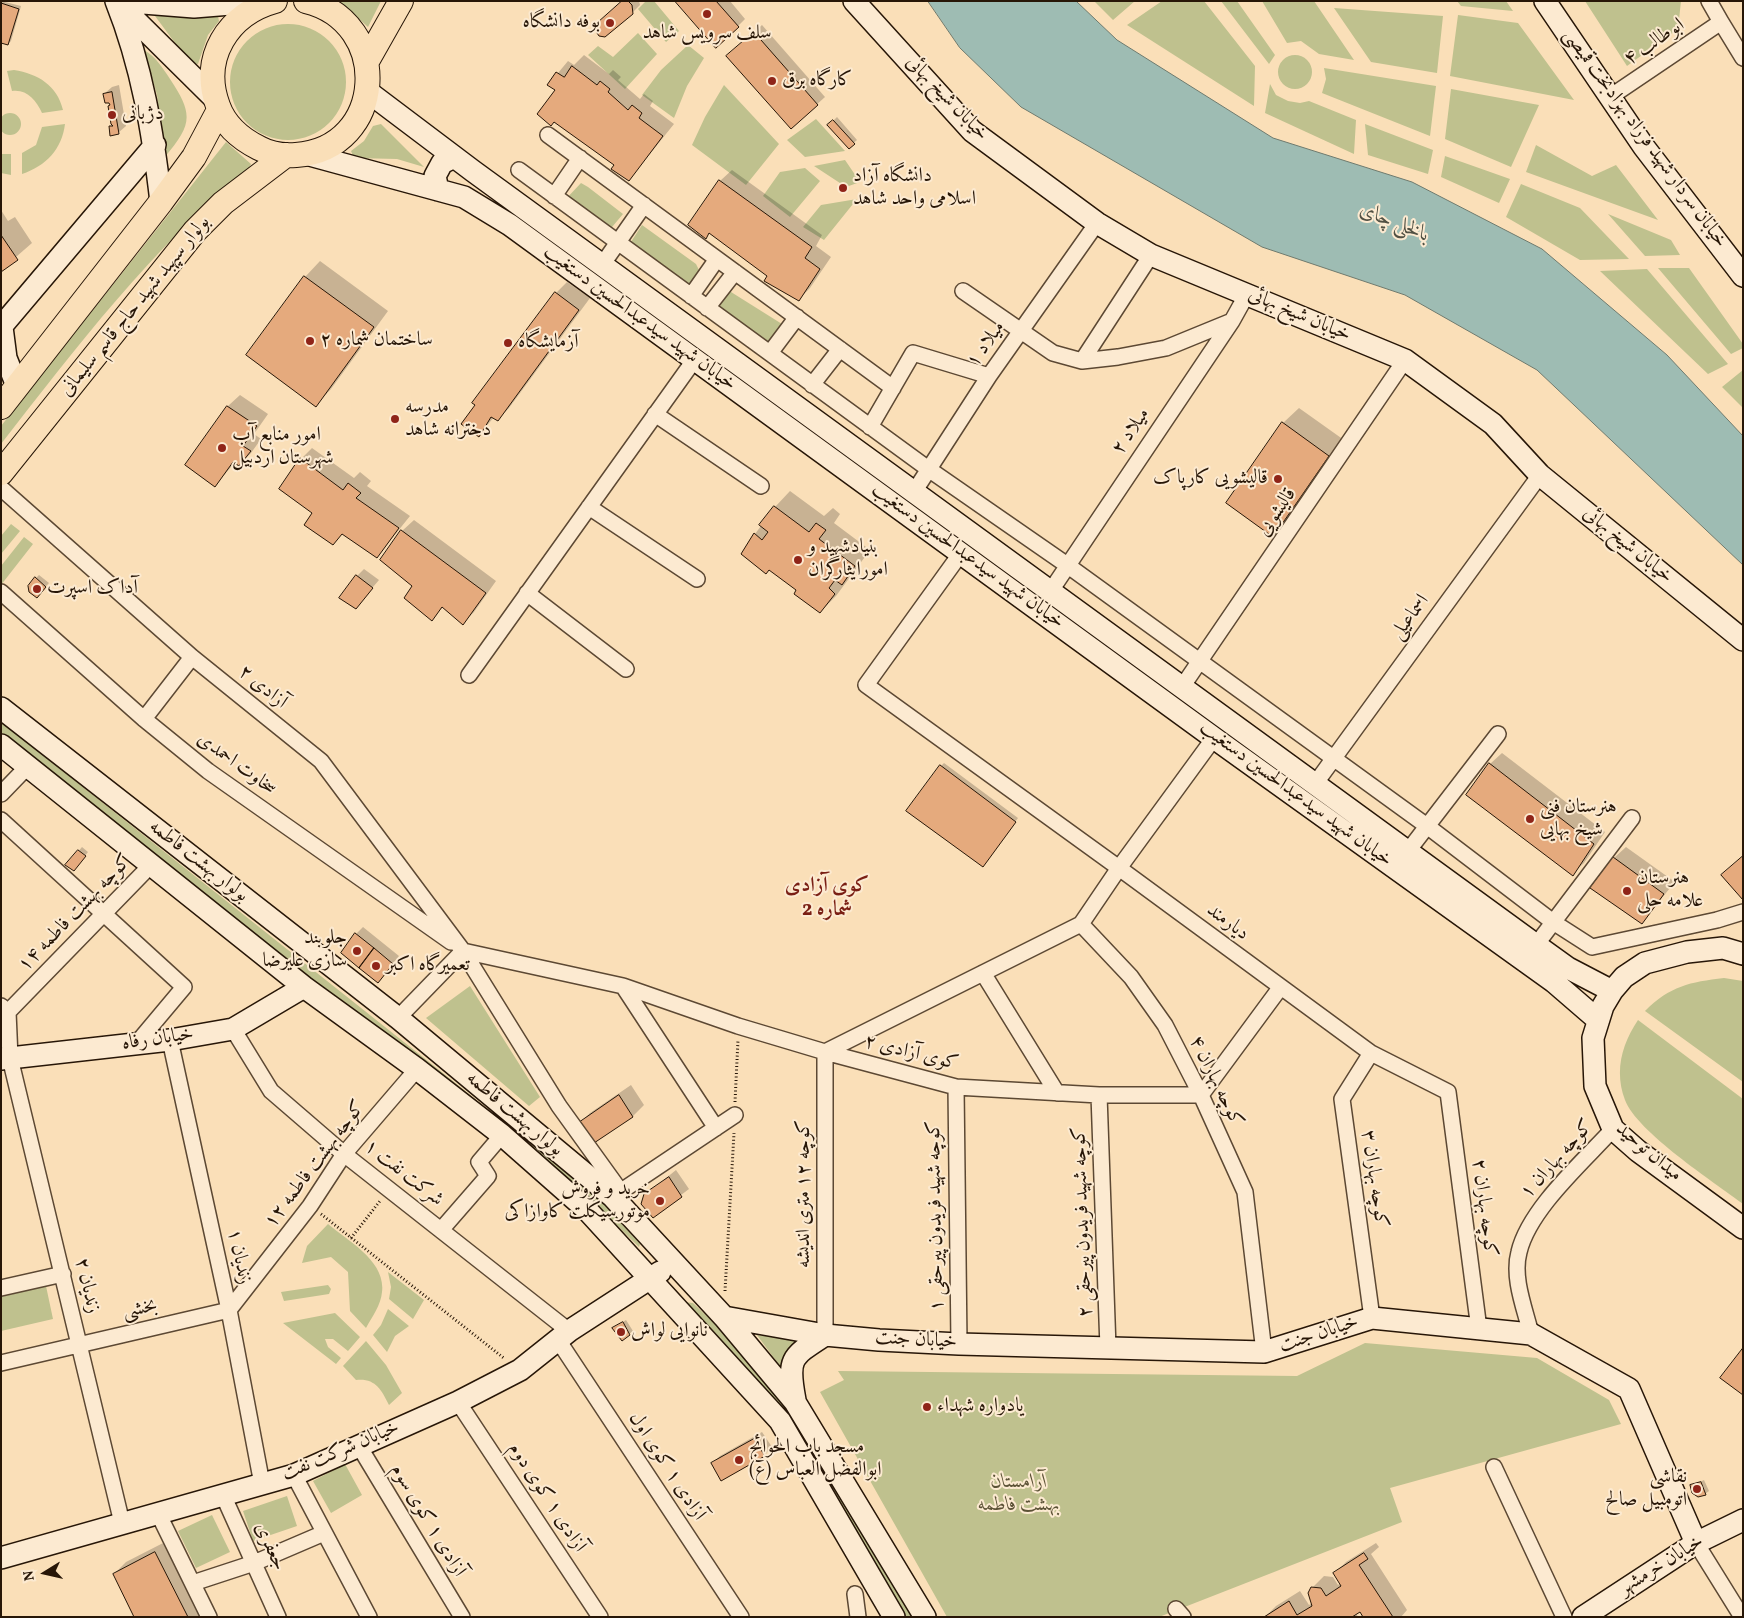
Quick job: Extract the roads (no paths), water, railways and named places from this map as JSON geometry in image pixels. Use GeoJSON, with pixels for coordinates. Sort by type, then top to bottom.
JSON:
{"type":"FeatureCollection","features":[{"type":"Feature","properties":{"kind":"main road"},"geometry":{"type":"LineString","coordinates":[[117,1],[194,8],[268,1]]}},
{"type":"Feature","properties":{"kind":"main road"},"geometry":{"type":"LineString","coordinates":[[117,1],[217,104],[230,128],[246,142],[265,151],[296,155]]}},
{"type":"Feature","properties":{"kind":"main road"},"geometry":{"type":"LineString","coordinates":[[117,1],[132,40],[155,145],[161,202]]}},
{"type":"Feature","properties":{"kind":"main road"},"geometry":{"type":"LineString","coordinates":[[1,407],[194,157],[217,104],[212,77],[216,54],[225,34],[240,18],[259,6],[275,1]]}},
{"type":"Feature","properties":{"kind":"main road"},"geometry":{"type":"LineString","coordinates":[[306,1],[318,4],[350,26],[360,43],[367,61]]}},
{"type":"Feature","properties":{"kind":"main road"},"geometry":{"type":"LineString","coordinates":[[367,61],[401,1]]}},
{"type":"Feature","properties":{"kind":"main road","name":"خیابان شیخ بهائی"},"geometry":{"type":"LineString","coordinates":[[854,1],[972,131],[1097,223],[1151,255],[1405,360],[1493,424],[1540,475],[1743,640]]}},
{"type":"Feature","properties":{"kind":"main road","name":"خیابان سردار شهید فرزاد بهزاد‌بخت قمیصی"},"geometry":{"type":"LineString","coordinates":[[1546,1],[1644,147],[1743,276]]}},
{"type":"Feature","properties":{"kind":"main road","name":"بولوار سپهبد شهید حاج قاسم سلیمانی"},"geometry":{"type":"LineString","coordinates":[[1,474],[195,231],[223,203],[296,155],[324,148],[340,138],[352,125],[362,109],[367,91],[367,61]]}},
{"type":"Feature","properties":{"kind":"main road","name":"خیابان شهید سیدعبدالحسین دستغیب"},"geometry":{"type":"LineString","coordinates":[[367,91],[454,157],[1568,968],[1612,991]]}},
{"type":"Feature","properties":{"kind":"main road"},"geometry":{"type":"LineString","coordinates":[[17,386],[6,358],[2,327],[155,145]]}},
{"type":"Feature","properties":{"kind":"main road","name":"خیابان شهید سیدعبدالحسین دستغیب"},"geometry":{"type":"LineString","coordinates":[[296,155],[438,190],[473,202],[510,226],[1214,738],[1554,982],[1598,1020]]}},
{"type":"Feature","properties":{"kind":"main road"},"geometry":{"type":"LineString","coordinates":[[438,190],[435,176],[442,163],[454,157]]}},
{"type":"Feature","properties":{"kind":"main road","name":"بولوار بهشت فاطمه"},"geometry":{"type":"LineString","coordinates":[[1,708],[398,1018],[617,1194],[673,1262],[724,1317],[795,1402],[925,1617]]}},
{"type":"Feature","properties":{"kind":"main road","name":"بولوار بهشت فاطمه"},"geometry":{"type":"LineString","coordinates":[[1,745],[304,987],[417,1068],[502,1135],[587,1210],[780,1421],[894,1617]]}},
{"type":"Feature","properties":{"kind":"main road"},"geometry":{"type":"LineString","coordinates":[[1733,951],[1743,938]]}},
{"type":"Feature","properties":{"kind":"main road","name":"میدان توحید"},"geometry":{"type":"LineString","coordinates":[[1733,951],[1687,952],[1645,964],[1624,977],[1612,991],[1603,1006],[1593,1038],[1595,1086],[1613,1129],[1638,1151],[1743,1228]]}},
{"type":"Feature","properties":{"kind":"main road","name":"خیابان رفاه"},"geometry":{"type":"LineString","coordinates":[[6,1058],[170,1040],[233,1029],[304,987]]}},
{"type":"Feature","properties":{"kind":"main road","name":"خیابان شرکت نفت"},"geometry":{"type":"LineString","coordinates":[[1,1558],[294,1475],[458,1402],[520,1370],[563,1336],[650,1280],[673,1262]]}},
{"type":"Feature","properties":{"kind":"main road","name":"خیابان جنت"},"geometry":{"type":"LineString","coordinates":[[724,1317],[825,1335],[959,1344],[1264,1352],[1372,1318],[1531,1334],[1629,1390],[1696,1543]]}},
{"type":"Feature","properties":{"kind":"main road"},"geometry":{"type":"LineString","coordinates":[[795,1402],[790,1378],[790,1367],[795,1357],[825,1335]]}},
{"type":"Feature","properties":{"kind":"main road"},"geometry":{"type":"LineString","coordinates":[[812,1474],[832,1462]]}},
{"type":"Feature","properties":{"kind":"main road","name":"خیابان خرمشهر"},"geometry":{"type":"LineString","coordinates":[[1583,1617],[1696,1543],[1743,1520]]}},
{"type":"Feature","properties":{"kind":"street"},"geometry":{"type":"LineString","coordinates":[[1709,1],[1743,58]]}},
{"type":"Feature","properties":{"kind":"street","name":"ابوطالب ۴"},"geometry":{"type":"LineString","coordinates":[[1610,96],[1721,22]]}},
{"type":"Feature","properties":{"kind":"street"},"geometry":{"type":"LineString","coordinates":[[548,134],[892,388]]}},
{"type":"Feature","properties":{"kind":"street"},"geometry":{"type":"LineString","coordinates":[[554,196],[580,158]]}},
{"type":"Feature","properties":{"kind":"street"},"geometry":{"type":"LineString","coordinates":[[519,170],[870,427],[1067,565],[1427,826],[1554,922],[1592,947],[1717,920],[1743,912]]}},
{"type":"Feature","properties":{"kind":"street"},"geometry":{"type":"LineString","coordinates":[[602,265],[644,205]]}},
{"type":"Feature","properties":{"kind":"street","name":"میلاد ۱"},"geometry":{"type":"LineString","coordinates":[[914,492],[927,468],[989,376],[1097,223]]}},
{"type":"Feature","properties":{"kind":"street"},"geometry":{"type":"LineString","coordinates":[[1082,361],[1151,255]]}},
{"type":"Feature","properties":{"kind":"street"},"geometry":{"type":"LineString","coordinates":[[691,296],[717,259]]}},
{"type":"Feature","properties":{"kind":"street"},"geometry":{"type":"LineString","coordinates":[[707,308],[735,272]]}},
{"type":"Feature","properties":{"kind":"street"},"geometry":{"type":"LineString","coordinates":[[963,291],[1053,353],[1082,361],[1118,358],[1166,348],[1232,321]]}},
{"type":"Feature","properties":{"kind":"street","name":"میلاد ۲"},"geometry":{"type":"LineString","coordinates":[[1050,592],[1232,321],[1247,294]]}},
{"type":"Feature","properties":{"kind":"street"},"geometry":{"type":"LineString","coordinates":[[770,354],[797,317]]}},
{"type":"Feature","properties":{"kind":"street"},"geometry":{"type":"LineString","coordinates":[[812,384],[840,349]]}},
{"type":"Feature","properties":{"kind":"street"},"geometry":{"type":"LineString","coordinates":[[870,427],[913,353],[989,376]]}},
{"type":"Feature","properties":{"kind":"street"},"geometry":{"type":"LineString","coordinates":[[469,675],[694,359]]}},
{"type":"Feature","properties":{"kind":"street","name":"قالیشویی"},"geometry":{"type":"LineString","coordinates":[[1182,687],[1405,360]]}},
{"type":"Feature","properties":{"kind":"street"},"geometry":{"type":"LineString","coordinates":[[655,414],[761,486]]}},
{"type":"Feature","properties":{"kind":"street","name":"اسماعیلی"},"geometry":{"type":"LineString","coordinates":[[1315,784],[1540,475]]}},
{"type":"Feature","properties":{"kind":"street","name":"آزادی ۲"},"geometry":{"type":"LineString","coordinates":[[1,488],[192,657],[321,761],[463,951],[559,1106],[617,1194]]}},
{"type":"Feature","properties":{"kind":"street"},"geometry":{"type":"LineString","coordinates":[[589,507],[697,579]]}},
{"type":"Feature","properties":{"kind":"street","name":"دیارمند"},"geometry":{"type":"LineString","coordinates":[[961,553],[866,685],[1371,1053],[1448,1092]]}},
{"type":"Feature","properties":{"kind":"street","name":"سخاوت احمدی"},"geometry":{"type":"LineString","coordinates":[[1,592],[144,718],[208,771],[463,951]]}},
{"type":"Feature","properties":{"kind":"street"},"geometry":{"type":"LineString","coordinates":[[527,593],[626,669]]}},
{"type":"Feature","properties":{"kind":"street"},"geometry":{"type":"LineString","coordinates":[[144,718],[192,657]]}},
{"type":"Feature","properties":{"kind":"street"},"geometry":{"type":"LineString","coordinates":[[1408,851],[1498,734]]}},
{"type":"Feature","properties":{"kind":"street"},"geometry":{"type":"LineString","coordinates":[[825,1052],[1081,924],[1119,868],[1214,738]]}},
{"type":"Feature","properties":{"kind":"street"},"geometry":{"type":"LineString","coordinates":[[1,794],[28,766]]}},
{"type":"Feature","properties":{"kind":"street"},"geometry":{"type":"LineString","coordinates":[[1536,944],[1632,818]]}},
{"type":"Feature","properties":{"kind":"street"},"geometry":{"type":"LineString","coordinates":[[1,820],[184,987],[137,1043]]}},
{"type":"Feature","properties":{"kind":"street","name":"کوچه بهشت فاطمه ۱۴"},"geometry":{"type":"LineString","coordinates":[[5,1009],[104,914],[151,864]]}},
{"type":"Feature","properties":{"kind":"street","name":"کوچه بهاران ۴"},"geometry":{"type":"LineString","coordinates":[[1081,924],[1131,977],[1159,1017],[1202,1095],[1245,1192],[1264,1352]]}},
{"type":"Feature","properties":{"kind":"street"},"geometry":{"type":"LineString","coordinates":[[398,1018],[463,951]]}},
{"type":"Feature","properties":{"kind":"street","name":"کوی آزادی ۲"},"geometry":{"type":"LineString","coordinates":[[463,951],[623,986],[738,1026],[825,1052],[956,1087],[1099,1095],[1202,1095]]}},
{"type":"Feature","properties":{"kind":"street"},"geometry":{"type":"LineString","coordinates":[[983,973],[1056,1093]]}},
{"type":"Feature","properties":{"kind":"street"},"geometry":{"type":"LineString","coordinates":[[623,986],[716,1128]]}},
{"type":"Feature","properties":{"kind":"street"},"geometry":{"type":"LineString","coordinates":[[1202,1095],[1280,988]]}},
{"type":"Feature","properties":{"kind":"street","name":"زندیان ۲"},"geometry":{"type":"LineString","coordinates":[[5,1009],[6,1058],[63,1274],[122,1524]]}},
{"type":"Feature","properties":{"kind":"street","name":"شرکت نفت ۱"},"geometry":{"type":"LineString","coordinates":[[233,1029],[271,1091],[344,1154],[441,1230],[563,1336]]}},
{"type":"Feature","properties":{"kind":"street","name":"زندیان ۱"},"geometry":{"type":"LineString","coordinates":[[170,1040],[229,1310],[262,1484]]}},
{"type":"Feature","properties":{"kind":"street","name":"کوچه ۱۲ متری اندیشه"},"geometry":{"type":"LineString","coordinates":[[825,1052],[825,1335]]}},
{"type":"Feature","properties":{"kind":"street","name":"کوچه بهاران ۳"},"geometry":{"type":"LineString","coordinates":[[1371,1053],[1342,1100],[1372,1318]]}},
{"type":"Feature","properties":{"kind":"street","name":"کوچه بهشت فاطمه ۱۲"},"geometry":{"type":"LineString","coordinates":[[229,1310],[310,1206],[344,1154],[417,1068]]}},
{"type":"Feature","properties":{"kind":"street","name":"کوچه شهید فریدون پیرحقی ۱"},"geometry":{"type":"LineString","coordinates":[[956,1087],[959,1344]]}},
{"type":"Feature","properties":{"kind":"street","name":"کوچه بهاران ۲"},"geometry":{"type":"LineString","coordinates":[[1448,1092],[1479,1328]]}},
{"type":"Feature","properties":{"kind":"street","name":"کوچه شهید فریدون پیرحقی ۲"},"geometry":{"type":"LineString","coordinates":[[1099,1095],[1108,1348]]}},
{"type":"Feature","properties":{"kind":"street"},"geometry":{"type":"LineString","coordinates":[[617,1194],[735,1115]]}},
{"type":"Feature","properties":{"kind":"street","name":"کوچه بهاران ۱"},"geometry":{"type":"LineString","coordinates":[[1531,1334],[1518,1283],[1518,1252],[1535,1215],[1613,1129]]}},
{"type":"Feature","properties":{"kind":"street"},"geometry":{"type":"LineString","coordinates":[[441,1230],[488,1176],[479,1162],[502,1135]]}},
{"type":"Feature","properties":{"kind":"street"},"geometry":{"type":"LineString","coordinates":[[1,1288],[63,1274]]}},
{"type":"Feature","properties":{"kind":"street","name":"بخشی"},"geometry":{"type":"LineString","coordinates":[[1,1363],[229,1310]]}},
{"type":"Feature","properties":{"kind":"street","name":"آزادی ۱ کوی اول"},"geometry":{"type":"LineString","coordinates":[[563,1336],[741,1617]]}},
{"type":"Feature","properties":{"kind":"street","name":"آزادی ۱ کوی دوم"},"geometry":{"type":"LineString","coordinates":[[458,1402],[600,1617]]}},
{"type":"Feature","properties":{"kind":"street","name":"آزادی ۱ کوی سوم"},"geometry":{"type":"LineString","coordinates":[[359,1446],[462,1617]]}},
{"type":"Feature","properties":{"kind":"street"},"geometry":{"type":"LineString","coordinates":[[1494,1467],[1564,1617]]}},
{"type":"Feature","properties":{"kind":"street"},"geometry":{"type":"LineString","coordinates":[[294,1475],[369,1617]]}},
{"type":"Feature","properties":{"kind":"street","name":"جعفری"},"geometry":{"type":"LineString","coordinates":[[223,1495],[278,1617]]}},
{"type":"Feature","properties":{"kind":"street"},"geometry":{"type":"LineString","coordinates":[[158,1513],[209,1617]]}},
{"type":"Feature","properties":{"kind":"street"},"geometry":{"type":"LineString","coordinates":[[193,1583],[254,1563],[324,1532]]}},
{"type":"Feature","properties":{"kind":"street"},"geometry":{"type":"LineString","coordinates":[[1696,1543],[1742,1617]]}},
{"type":"Feature","properties":{"kind":"street"},"geometry":{"type":"LineString","coordinates":[[855,1594],[858,1617]]}},
{"type":"Feature","properties":{"kind":"water","name":"بالخلی چای"},"geometry":{"type":"Polygon","coordinates":[[[928,1],[1076,1],[1117,40],[1273,138],[1412,182],[1542,249],[1667,355],[1743,436],[1743,565],[1537,370],[1405,295],[1262,247],[1021,107],[960,48],[928,1]]]}},
{"type":"Feature","properties":{"kind":"place","name":"سلف سرویس شاهد"},"geometry":{"type":"Point","coordinates":[707,14]}},
{"type":"Feature","properties":{"kind":"place","name":"بوفه دانشگاه"},"geometry":{"type":"Point","coordinates":[610,23]}},
{"type":"Feature","properties":{"kind":"place","name":"کارگاه برق"},"geometry":{"type":"Point","coordinates":[772,81]}},
{"type":"Feature","properties":{"kind":"place","name":"دژبانی"},"geometry":{"type":"Point","coordinates":[112,115]}},
{"type":"Feature","properties":{"kind":"place","name":"دانشگاه آزاد اسلامی واحد شاهد"},"geometry":{"type":"Point","coordinates":[843,188]}},
{"type":"Feature","properties":{"kind":"place","name":"ساختمان شماره ۲"},"geometry":{"type":"Point","coordinates":[310,341]}},
{"type":"Feature","properties":{"kind":"place","name":"آزمایشگاه"},"geometry":{"type":"Point","coordinates":[508,343]}},
{"type":"Feature","properties":{"kind":"place","name":"مدرسه دخترانه شاهد"},"geometry":{"type":"Point","coordinates":[395,419]}},
{"type":"Feature","properties":{"kind":"place","name":"امور منابع آب شهرستان اردبیل"},"geometry":{"type":"Point","coordinates":[222,448]}},
{"type":"Feature","properties":{"kind":"place","name":"قالیشویی کارپاک"},"geometry":{"type":"Point","coordinates":[1278,479]}},
{"type":"Feature","properties":{"kind":"place","name":"بنیادشهید و امورایثارگران"},"geometry":{"type":"Point","coordinates":[798,560]}},
{"type":"Feature","properties":{"kind":"place","name":"آداک اسپرت"},"geometry":{"type":"Point","coordinates":[37,589]}},
{"type":"Feature","properties":{"kind":"place","name":"هنرستان فنی شیخ بهایی"},"geometry":{"type":"Point","coordinates":[1530,819]}},
{"type":"Feature","properties":{"kind":"place","name":"هنرستان علامه حلی"},"geometry":{"type":"Point","coordinates":[1627,891]}},
{"type":"Feature","properties":{"kind":"place","name":"جلوبند سازی علیرضا"},"geometry":{"type":"Point","coordinates":[357,951]}},
{"type":"Feature","properties":{"kind":"place","name":"تعمیرگاه اکبر"},"geometry":{"type":"Point","coordinates":[376,966]}},
{"type":"Feature","properties":{"kind":"place","name":"خرید و فروش موتورسیکلت کاوازاکی"},"geometry":{"type":"Point","coordinates":[660,1201]}},
{"type":"Feature","properties":{"kind":"place","name":"نانوایی لواش"},"geometry":{"type":"Point","coordinates":[621,1332]}},
{"type":"Feature","properties":{"kind":"place","name":"یادواره شهداء"},"geometry":{"type":"Point","coordinates":[927,1407]}},
{"type":"Feature","properties":{"kind":"place","name":"مسجد باب الحوائج ابوالفضل العباس (ع)"},"geometry":{"type":"Point","coordinates":[739,1460]}},
{"type":"Feature","properties":{"kind":"place","name":"نقاشی اتومبیل صالح"},"geometry":{"type":"Point","coordinates":[1697,1489]}},
{"type":"Feature","properties":{"kind":"district","name":"کوی آزادی شماره 2"},"geometry":{"type":"Point","coordinates":[827,899]}},
{"type":"Feature","properties":{"kind":"park label","name":"آرامستان بهشت فاطمه"},"geometry":{"type":"Point","coordinates":[1019,1494]}}]}
